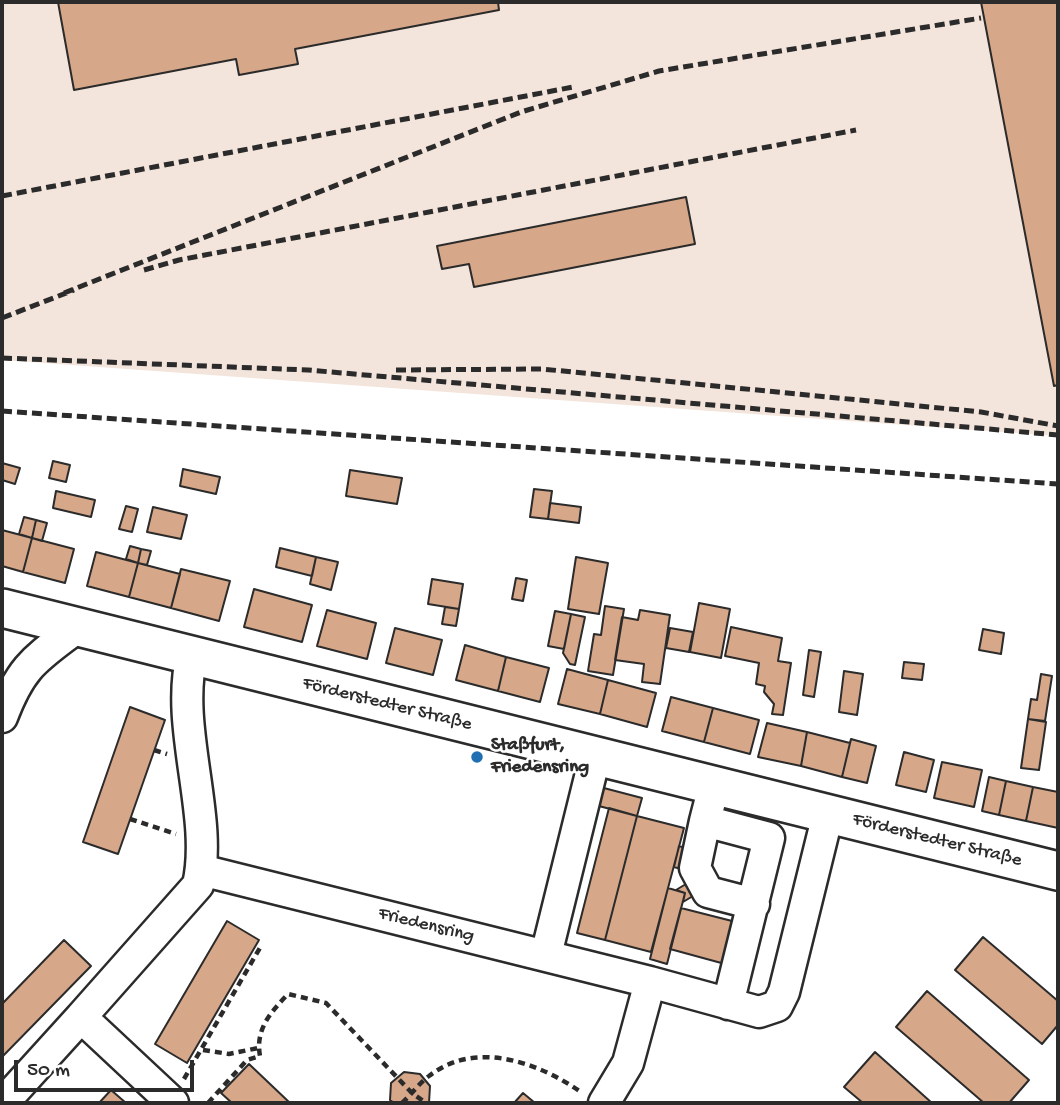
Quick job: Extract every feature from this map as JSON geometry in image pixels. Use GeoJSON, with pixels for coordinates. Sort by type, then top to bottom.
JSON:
{"type":"FeatureCollection","features":[{"type":"Feature","properties":{"kind":"main road","name":"Förderstedter Straße"},"geometry":{"type":"LineString","coordinates":[[3,614],[79,626],[1058,871]]}},
{"type":"Feature","properties":{"kind":"street"},"geometry":{"type":"LineString","coordinates":[[2,717],[16,682],[27,666],[79,626]]}},
{"type":"Feature","properties":{"kind":"street"},"geometry":{"type":"LineString","coordinates":[[3,1103],[198,885],[200,856],[187,690],[192,655]]}},
{"type":"Feature","properties":{"kind":"street"},"geometry":{"type":"LineString","coordinates":[[546,955],[595,757]]}},
{"type":"Feature","properties":{"kind":"street"},"geometry":{"type":"LineString","coordinates":[[714,786],[695,868],[708,892],[754,905]]}},
{"type":"Feature","properties":{"kind":"street","name":"Friedensring"},"geometry":{"type":"LineString","coordinates":[[200,856],[546,955],[759,1012],[777,1006],[784,992],[828,814]]}},
{"type":"Feature","properties":{"kind":"street"},"geometry":{"type":"LineString","coordinates":[[705,821],[769,838],[728,1004]]}},
{"type":"Feature","properties":{"kind":"street"},"geometry":{"type":"LineString","coordinates":[[595,1100],[628,1063],[650,982]]}},
{"type":"Feature","properties":{"kind":"street"},"geometry":{"type":"LineString","coordinates":[[81,1017],[172,1102]]}},
{"type":"Feature","properties":{"kind":"path"},"geometry":{"type":"LineString","coordinates":[[130,819],[200,856]]}},
{"type":"Feature","properties":{"kind":"path"},"geometry":{"type":"LineString","coordinates":[[172,1102],[261,946]]}},
{"type":"Feature","properties":{"kind":"path"},"geometry":{"type":"LineString","coordinates":[[208,1103],[247,1060],[260,1056],[258,1048],[264,1020],[288,994],[326,1003],[412,1093],[426,1103]]}},
{"type":"Feature","properties":{"kind":"path"},"geometry":{"type":"LineString","coordinates":[[203,1050],[229,1054],[258,1048]]}},
{"type":"Feature","properties":{"kind":"path"},"geometry":{"type":"LineString","coordinates":[[402,1103],[429,1075],[452,1064],[480,1058],[502,1058],[556,1075],[595,1100]]}},
{"type":"Feature","properties":{"kind":"shaded area"},"geometry":{"type":"Polygon","coordinates":[[[2,2],[1058,2],[1058,436],[2,360],[2,2]]]}},
{"type":"Feature","properties":{"kind":"building"},"geometry":{"type":"Polygon","coordinates":[[[58,2],[498,2],[499,10],[295,49],[298,64],[239,75],[236,59],[74,90],[58,2]]]}},
{"type":"Feature","properties":{"kind":"building"},"geometry":{"type":"Polygon","coordinates":[[[981,2],[1058,2],[1058,385],[1054,386],[981,2]]]}},
{"type":"Feature","properties":{"kind":"building"},"geometry":{"type":"Polygon","coordinates":[[[686,197],[695,244],[474,287],[469,264],[442,269],[437,246],[686,197]]]}},
{"type":"Feature","properties":{"kind":"building"},"geometry":{"type":"Polygon","coordinates":[[[53,461],[70,465],[66,482],[49,478],[53,461]]]}},
{"type":"Feature","properties":{"kind":"building"},"geometry":{"type":"Polygon","coordinates":[[[2,463],[20,468],[15,484],[2,480],[2,463]]]}},
{"type":"Feature","properties":{"kind":"building"},"geometry":{"type":"Polygon","coordinates":[[[183,469],[220,477],[216,494],[180,486],[183,469]]]}},
{"type":"Feature","properties":{"kind":"building"},"geometry":{"type":"Polygon","coordinates":[[[350,470],[402,478],[397,504],[346,496],[350,470]]]}},
{"type":"Feature","properties":{"kind":"building"},"geometry":{"type":"Polygon","coordinates":[[[534,489],[552,491],[548,519],[530,517],[534,489]]]}},
{"type":"Feature","properties":{"kind":"building"},"geometry":{"type":"Polygon","coordinates":[[[56,491],[95,500],[91,517],[53,508],[56,491]]]}},
{"type":"Feature","properties":{"kind":"building"},"geometry":{"type":"Polygon","coordinates":[[[550,503],[581,507],[579,523],[548,519],[550,503]]]}},
{"type":"Feature","properties":{"kind":"building"},"geometry":{"type":"Polygon","coordinates":[[[126,506],[138,509],[132,532],[119,529],[126,506]]]}},
{"type":"Feature","properties":{"kind":"building"},"geometry":{"type":"Polygon","coordinates":[[[153,507],[187,515],[181,539],[147,532],[153,507]]]}},
{"type":"Feature","properties":{"kind":"building"},"geometry":{"type":"Polygon","coordinates":[[[24,517],[36,520],[32,538],[19,534],[24,517]]]}},
{"type":"Feature","properties":{"kind":"building"},"geometry":{"type":"Polygon","coordinates":[[[36,520],[47,523],[42,541],[32,538],[36,520]]]}},
{"type":"Feature","properties":{"kind":"building"},"geometry":{"type":"Polygon","coordinates":[[[2,530],[32,538],[23,572],[2,566],[2,530]]]}},
{"type":"Feature","properties":{"kind":"building"},"geometry":{"type":"Polygon","coordinates":[[[32,538],[74,549],[65,583],[23,572],[32,538]]]}},
{"type":"Feature","properties":{"kind":"building"},"geometry":{"type":"Polygon","coordinates":[[[130,546],[141,549],[138,563],[126,559],[130,546]]]}},
{"type":"Feature","properties":{"kind":"building"},"geometry":{"type":"Polygon","coordinates":[[[280,548],[316,557],[312,576],[276,567],[280,548]]]}},
{"type":"Feature","properties":{"kind":"building"},"geometry":{"type":"Polygon","coordinates":[[[141,549],[151,551],[147,565],[138,563],[141,549]]]}},
{"type":"Feature","properties":{"kind":"building"},"geometry":{"type":"Polygon","coordinates":[[[96,552],[138,563],[129,597],[87,586],[96,552]]]}},
{"type":"Feature","properties":{"kind":"building"},"geometry":{"type":"Polygon","coordinates":[[[316,557],[338,562],[331,590],[310,584],[316,557]]]}},
{"type":"Feature","properties":{"kind":"building"},"geometry":{"type":"Polygon","coordinates":[[[576,557],[608,563],[599,614],[568,609],[576,557]]]}},
{"type":"Feature","properties":{"kind":"building"},"geometry":{"type":"Polygon","coordinates":[[[138,563],[180,574],[171,608],[129,597],[138,563]]]}},
{"type":"Feature","properties":{"kind":"building"},"geometry":{"type":"Polygon","coordinates":[[[181,569],[230,581],[219,621],[171,608],[181,569]]]}},
{"type":"Feature","properties":{"kind":"building"},"geometry":{"type":"Polygon","coordinates":[[[516,578],[527,580],[523,601],[512,599],[516,578]]]}},
{"type":"Feature","properties":{"kind":"building"},"geometry":{"type":"Polygon","coordinates":[[[432,579],[463,584],[459,609],[428,604],[432,579]]]}},
{"type":"Feature","properties":{"kind":"building"},"geometry":{"type":"Polygon","coordinates":[[[254,589],[312,605],[302,642],[244,627],[254,589]]]}},
{"type":"Feature","properties":{"kind":"building"},"geometry":{"type":"Polygon","coordinates":[[[699,603],[730,609],[721,658],[690,652],[699,603]]]}},
{"type":"Feature","properties":{"kind":"building"},"geometry":{"type":"Polygon","coordinates":[[[605,606],[624,609],[613,675],[588,671],[594,634],[601,635],[605,606]]]}},
{"type":"Feature","properties":{"kind":"building"},"geometry":{"type":"Polygon","coordinates":[[[445,607],[459,609],[456,626],[442,624],[445,607]]]}},
{"type":"Feature","properties":{"kind":"building"},"geometry":{"type":"Polygon","coordinates":[[[327,610],[376,623],[367,659],[317,646],[327,610]]]}},
{"type":"Feature","properties":{"kind":"building"},"geometry":{"type":"Polygon","coordinates":[[[640,610],[670,615],[660,684],[642,682],[644,664],[615,660],[622,617],[638,620],[640,610]]]}},
{"type":"Feature","properties":{"kind":"building"},"geometry":{"type":"Polygon","coordinates":[[[555,611],[571,614],[564,649],[548,646],[555,611]]]}},
{"type":"Feature","properties":{"kind":"building"},"geometry":{"type":"Polygon","coordinates":[[[571,614],[585,617],[575,665],[570,664],[563,653],[571,614]]]}},
{"type":"Feature","properties":{"kind":"building"},"geometry":{"type":"Polygon","coordinates":[[[731,627],[782,638],[778,661],[791,663],[783,715],[772,714],[774,704],[764,692],[765,686],[756,684],[759,663],[725,656],[731,627]]]}},
{"type":"Feature","properties":{"kind":"building"},"geometry":{"type":"Polygon","coordinates":[[[395,628],[442,640],[433,675],[386,663],[395,628]]]}},
{"type":"Feature","properties":{"kind":"building"},"geometry":{"type":"Polygon","coordinates":[[[670,628],[693,632],[689,652],[666,648],[670,628]]]}},
{"type":"Feature","properties":{"kind":"building"},"geometry":{"type":"Polygon","coordinates":[[[983,629],[1004,633],[1001,654],[979,650],[983,629]]]}},
{"type":"Feature","properties":{"kind":"building"},"geometry":{"type":"Polygon","coordinates":[[[465,645],[506,657],[498,691],[456,680],[465,645]]]}},
{"type":"Feature","properties":{"kind":"building"},"geometry":{"type":"Polygon","coordinates":[[[809,650],[821,652],[814,697],[803,695],[809,650]]]}},
{"type":"Feature","properties":{"kind":"building"},"geometry":{"type":"Polygon","coordinates":[[[506,657],[549,668],[540,702],[498,691],[506,657]]]}},
{"type":"Feature","properties":{"kind":"building"},"geometry":{"type":"Polygon","coordinates":[[[904,662],[924,664],[922,680],[902,678],[904,662]]]}},
{"type":"Feature","properties":{"kind":"building"},"geometry":{"type":"Polygon","coordinates":[[[567,669],[608,680],[600,714],[558,704],[567,669]]]}},
{"type":"Feature","properties":{"kind":"building"},"geometry":{"type":"Polygon","coordinates":[[[844,671],[863,674],[857,715],[839,712],[844,671]]]}},
{"type":"Feature","properties":{"kind":"building"},"geometry":{"type":"Polygon","coordinates":[[[1041,674],[1052,676],[1045,721],[1028,719],[1031,699],[1037,700],[1041,674]]]}},
{"type":"Feature","properties":{"kind":"building"},"geometry":{"type":"Polygon","coordinates":[[[608,680],[656,693],[647,727],[600,714],[608,680]]]}},
{"type":"Feature","properties":{"kind":"building"},"geometry":{"type":"Polygon","coordinates":[[[671,697],[713,708],[704,742],[662,731],[671,697]]]}},
{"type":"Feature","properties":{"kind":"building"},"geometry":{"type":"Polygon","coordinates":[[[130,707],[165,720],[118,854],[83,842],[130,707]]]}},
{"type":"Feature","properties":{"kind":"building"},"geometry":{"type":"Polygon","coordinates":[[[713,708],[759,720],[750,754],[704,742],[713,708]]]}},
{"type":"Feature","properties":{"kind":"building"},"geometry":{"type":"Polygon","coordinates":[[[1028,719],[1046,722],[1039,770],[1021,768],[1028,719]]]}},
{"type":"Feature","properties":{"kind":"building"},"geometry":{"type":"Polygon","coordinates":[[[767,723],[807,732],[801,766],[758,757],[767,723]]]}},
{"type":"Feature","properties":{"kind":"building"},"geometry":{"type":"Polygon","coordinates":[[[807,732],[850,743],[842,777],[801,766],[807,732]]]}},
{"type":"Feature","properties":{"kind":"building"},"geometry":{"type":"Polygon","coordinates":[[[851,739],[876,746],[867,783],[842,777],[851,739]]]}},
{"type":"Feature","properties":{"kind":"building"},"geometry":{"type":"Polygon","coordinates":[[[904,752],[934,760],[926,792],[896,785],[904,752]]]}},
{"type":"Feature","properties":{"kind":"building"},"geometry":{"type":"Polygon","coordinates":[[[942,762],[982,770],[974,807],[934,798],[942,762]]]}},
{"type":"Feature","properties":{"kind":"building"},"geometry":{"type":"Polygon","coordinates":[[[989,777],[1006,781],[999,815],[982,811],[989,777]]]}},
{"type":"Feature","properties":{"kind":"building"},"geometry":{"type":"Polygon","coordinates":[[[1006,781],[1033,787],[1026,821],[999,815],[1006,781]]]}},
{"type":"Feature","properties":{"kind":"building"},"geometry":{"type":"Polygon","coordinates":[[[600,787],[642,798],[637,816],[595,805],[600,787]]]}},
{"type":"Feature","properties":{"kind":"building"},"geometry":{"type":"Polygon","coordinates":[[[1033,787],[1058,792],[1058,828],[1026,821],[1033,787]]]}},
{"type":"Feature","properties":{"kind":"building"},"geometry":{"type":"Polygon","coordinates":[[[609,808],[637,816],[605,940],[577,933],[609,808]]]}},
{"type":"Feature","properties":{"kind":"building"},"geometry":{"type":"Polygon","coordinates":[[[637,816],[684,828],[651,952],[605,940],[637,816]]]}},
{"type":"Feature","properties":{"kind":"building"},"geometry":{"type":"Polygon","coordinates":[[[679,846],[686,848],[681,869],[674,867],[679,846]]]}},
{"type":"Feature","properties":{"kind":"building"},"geometry":{"type":"Polygon","coordinates":[[[691,881],[698,893],[683,902],[685,893],[676,890],[691,881]]]}},
{"type":"Feature","properties":{"kind":"building"},"geometry":{"type":"Polygon","coordinates":[[[668,888],[685,893],[667,964],[650,959],[668,888]]]}},
{"type":"Feature","properties":{"kind":"building"},"geometry":{"type":"Polygon","coordinates":[[[681,908],[736,922],[725,964],[670,949],[681,908]]]}},
{"type":"Feature","properties":{"kind":"building"},"geometry":{"type":"Polygon","coordinates":[[[227,921],[259,940],[187,1063],[155,1044],[227,921]]]}},
{"type":"Feature","properties":{"kind":"building"},"geometry":{"type":"Polygon","coordinates":[[[983,937],[1058,1001],[1058,1025],[1042,1044],[955,970],[983,937]]]}},
{"type":"Feature","properties":{"kind":"building"},"geometry":{"type":"Polygon","coordinates":[[[64,940],[91,966],[2,1057],[2,1004],[64,940]]]}},
{"type":"Feature","properties":{"kind":"building"},"geometry":{"type":"Polygon","coordinates":[[[927,991],[1029,1080],[1009,1103],[984,1103],[896,1027],[927,991]]]}},
{"type":"Feature","properties":{"kind":"building"},"geometry":{"type":"Polygon","coordinates":[[[875,1052],[932,1103],[863,1103],[844,1087],[875,1052]]]}},
{"type":"Feature","properties":{"kind":"building"},"geometry":{"type":"Polygon","coordinates":[[[249,1064],[290,1103],[232,1103],[221,1093],[249,1064]]]}},
{"type":"Feature","properties":{"kind":"building"},"geometry":{"type":"Polygon","coordinates":[[[404,1072],[420,1074],[430,1086],[429,1103],[394,1103],[390,1100],[391,1083],[404,1072]]]}},
{"type":"Feature","properties":{"kind":"building"},"geometry":{"type":"Polygon","coordinates":[[[111,1090],[126,1103],[99,1103],[111,1090]]]}},
{"type":"Feature","properties":{"kind":"building"},"geometry":{"type":"Polygon","coordinates":[[[523,1093],[535,1103],[514,1103],[523,1093]]]}},
{"type":"Feature","properties":{"kind":"railway"},"geometry":{"type":"LineString","coordinates":[[64,293],[521,112],[659,71],[981,18]]}},
{"type":"Feature","properties":{"kind":"railway"},"geometry":{"type":"LineString","coordinates":[[2,196],[573,87]]}},
{"type":"Feature","properties":{"kind":"railway"},"geometry":{"type":"LineString","coordinates":[[144,270],[179,260],[856,130]]}},
{"type":"Feature","properties":{"kind":"railway"},"geometry":{"type":"LineString","coordinates":[[2,318],[74,290]]}},
{"type":"Feature","properties":{"kind":"railway"},"geometry":{"type":"LineString","coordinates":[[2,358],[308,370],[1058,435]]}},
{"type":"Feature","properties":{"kind":"railway"},"geometry":{"type":"LineString","coordinates":[[396,370],[542,369],[981,412],[1058,426]]}},
{"type":"Feature","properties":{"kind":"railway"},"geometry":{"type":"LineString","coordinates":[[2,411],[1058,484]]}},
{"type":"Feature","properties":{"kind":"place","name":"Staßfurt, Friedensring"},"geometry":{"type":"Point","coordinates":[477,757]}}]}
